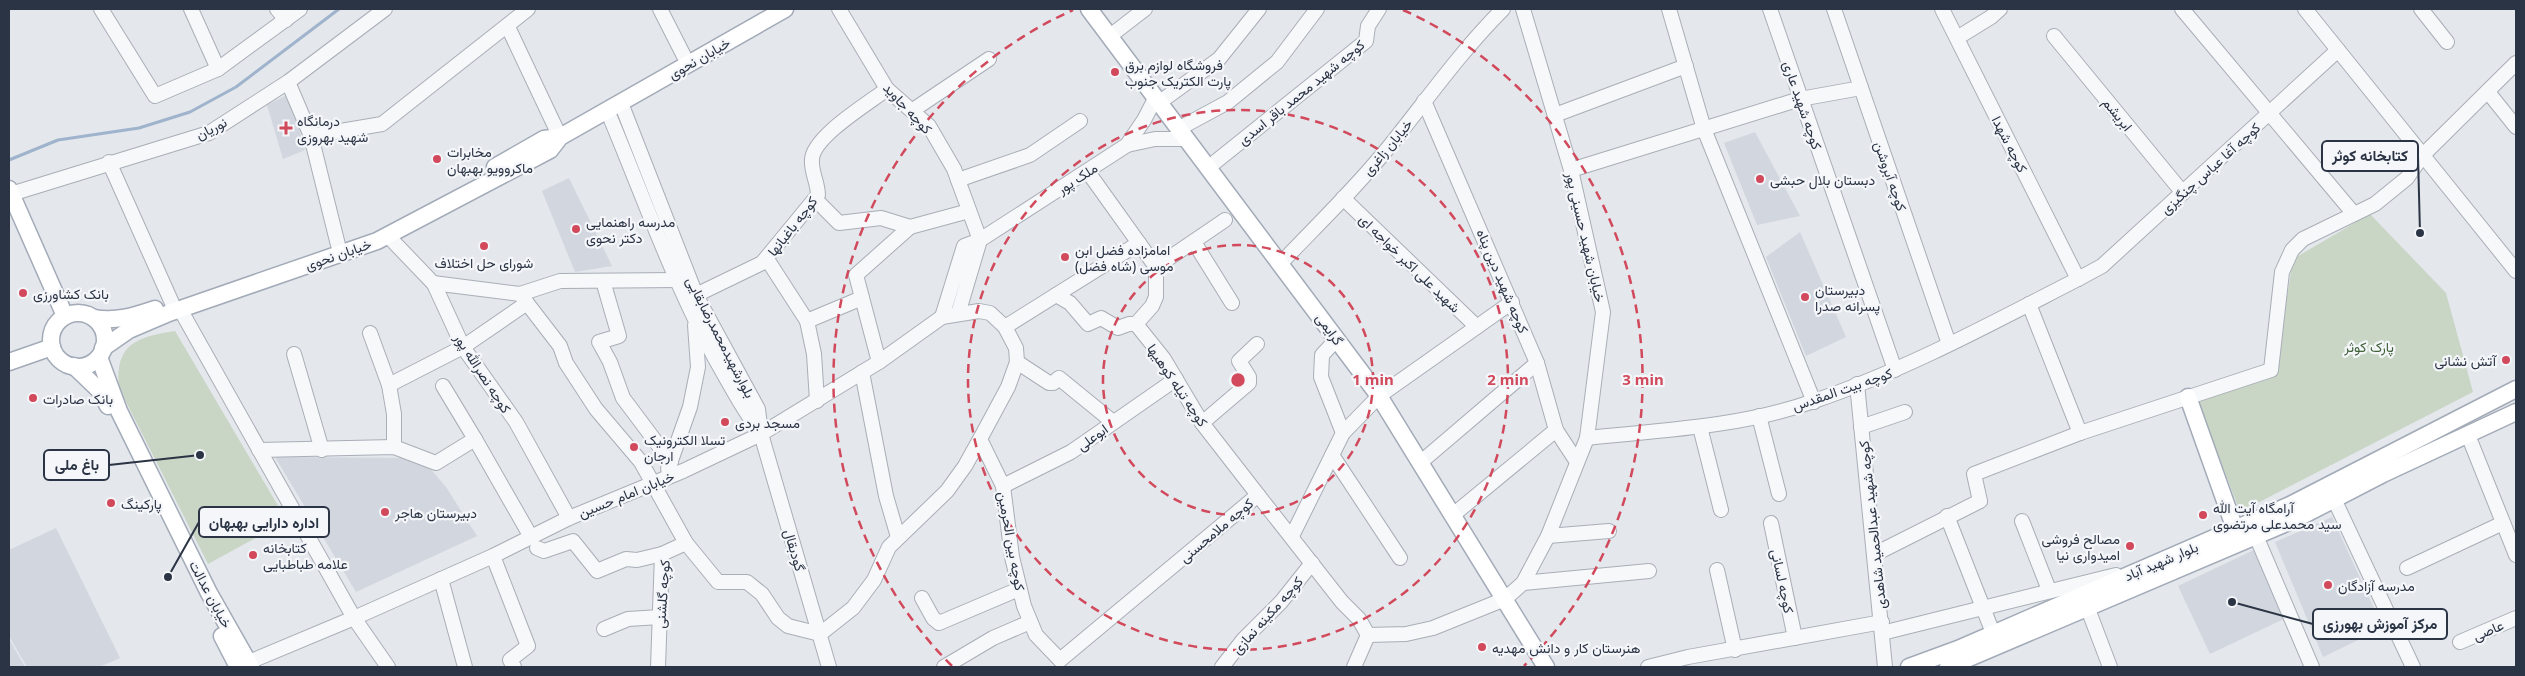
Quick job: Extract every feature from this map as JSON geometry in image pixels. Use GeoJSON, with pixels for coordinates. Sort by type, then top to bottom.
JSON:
{"type":"FeatureCollection","features":[{"type":"Feature","properties":{"kind":"main road","name":"خیابان نحوی"},"geometry":{"type":"LineString","coordinates":[[94,318],[108,321],[176,306],[388,236],[550,150],[560,137],[785,9]]}},
{"type":"Feature","properties":{"kind":"main road","name":"گرایمی"},"geometry":{"type":"LineString","coordinates":[[1089,9],[1379,396],[1546,667]]}},
{"type":"Feature","properties":{"kind":"main road","name":"خیابان نحوی"},"geometry":{"type":"LineString","coordinates":[[101,352],[129,330],[176,306],[388,226],[544,139],[560,137]]}},
{"type":"Feature","properties":{"kind":"main road"},"geometry":{"type":"LineString","coordinates":[[10,192],[65,316]]}},
{"type":"Feature","properties":{"kind":"main road"},"geometry":{"type":"LineString","coordinates":[[80,313],[94,318],[102,328],[101,352],[88,364],[74,366],[60,360],[52,347],[53,330],[65,316],[80,313]]}},
{"type":"Feature","properties":{"kind":"main road"},"geometry":{"type":"LineString","coordinates":[[9,362],[52,347]]}},
{"type":"Feature","properties":{"kind":"main road","name":"خیابان عدالت"},"geometry":{"type":"LineString","coordinates":[[101,352],[119,411],[209,592],[242,666]]}},
{"type":"Feature","properties":{"kind":"main road","name":"خیابان عدالت"},"geometry":{"type":"LineString","coordinates":[[74,366],[100,391],[242,666]]}},
{"type":"Feature","properties":{"kind":"main road","name":"بلوار شهید آباد"},"geometry":{"type":"LineString","coordinates":[[1909,667],[1993,634],[2290,505],[2516,389]]}},
{"type":"Feature","properties":{"kind":"main road"},"geometry":{"type":"LineString","coordinates":[[2188,397],[2235,529]]}},
{"type":"Feature","properties":{"kind":"main road","name":"بلوار شهید آباد"},"geometry":{"type":"LineString","coordinates":[[1948,667],[2256,536],[2516,412]]}},
{"type":"Feature","properties":{"kind":"street"},"geometry":{"type":"LineString","coordinates":[[101,9],[155,96],[218,69],[281,14],[300,9]]}},
{"type":"Feature","properties":{"kind":"street"},"geometry":{"type":"LineString","coordinates":[[191,9],[218,69]]}},
{"type":"Feature","properties":{"kind":"street","name":"نوریان"},"geometry":{"type":"LineString","coordinates":[[10,192],[209,133],[288,82],[385,9]]}},
{"type":"Feature","properties":{"kind":"street"},"geometry":{"type":"LineString","coordinates":[[311,136],[382,124],[508,27],[528,9]]}},
{"type":"Feature","properties":{"kind":"street"},"geometry":{"type":"LineString","coordinates":[[660,9],[688,64]]}},
{"type":"Feature","properties":{"kind":"street","name":"کوچه جاوید"},"geometry":{"type":"LineString","coordinates":[[839,9],[887,89],[929,126],[958,180],[980,240]]}},
{"type":"Feature","properties":{"kind":"street"},"geometry":{"type":"LineString","coordinates":[[1110,36],[1145,9]]}},
{"type":"Feature","properties":{"kind":"street"},"geometry":{"type":"LineString","coordinates":[[1158,99],[1219,59],[1259,9]]}},
{"type":"Feature","properties":{"kind":"street"},"geometry":{"type":"LineString","coordinates":[[1126,145],[1183,134],[1228,102],[1277,62],[1317,9]]}},
{"type":"Feature","properties":{"kind":"street","name":"کوچه شهید محمد باقر اسدی"},"geometry":{"type":"LineString","coordinates":[[1209,167],[1366,40],[1368,26],[1379,9]]}},
{"type":"Feature","properties":{"kind":"street"},"geometry":{"type":"LineString","coordinates":[[1486,26],[1497,9]]}},
{"type":"Feature","properties":{"kind":"street"},"geometry":{"type":"LineString","coordinates":[[1486,26],[1503,9]]}},
{"type":"Feature","properties":{"kind":"street","name":"خیابان شهید حسینی پور"},"geometry":{"type":"LineString","coordinates":[[1368,636],[1406,634],[1433,628],[1505,599],[1524,583],[1548,536],[1587,438],[1603,312],[1571,170],[1523,9]]}},
{"type":"Feature","properties":{"kind":"street"},"geometry":{"type":"LineString","coordinates":[[1670,9],[1704,129],[1814,402]]}},
{"type":"Feature","properties":{"kind":"street","name":"کوچه شهید عاری"},"geometry":{"type":"LineString","coordinates":[[1770,9],[1895,370]]}},
{"type":"Feature","properties":{"kind":"street","name":"کوچه آبروشن"},"geometry":{"type":"LineString","coordinates":[[1834,9],[1949,344]]}},
{"type":"Feature","properties":{"kind":"street","name":"کوچه شهدا"},"geometry":{"type":"LineString","coordinates":[[1942,9],[2078,279]]}},
{"type":"Feature","properties":{"kind":"street"},"geometry":{"type":"LineString","coordinates":[[1956,38],[1991,17],[2000,9]]}},
{"type":"Feature","properties":{"kind":"street"},"geometry":{"type":"LineString","coordinates":[[2182,9],[2354,214]]}},
{"type":"Feature","properties":{"kind":"street"},"geometry":{"type":"LineString","coordinates":[[2305,9],[2516,271]]}},
{"type":"Feature","properties":{"kind":"street"},"geometry":{"type":"LineString","coordinates":[[2421,9],[2447,42]]}},
{"type":"Feature","properties":{"kind":"street","name":"خیابان زاغری"},"geometry":{"type":"LineString","coordinates":[[1281,263],[1391,144],[1486,26]]}},
{"type":"Feature","properties":{"kind":"street"},"geometry":{"type":"LineString","coordinates":[[508,27],[560,137]]}},
{"type":"Feature","properties":{"kind":"street","name":"ابریشم"},"geometry":{"type":"LineString","coordinates":[[2054,36],[2183,193]]}},
{"type":"Feature","properties":{"kind":"street","name":"کوچه آغا عباس چنگیزی"},"geometry":{"type":"LineString","coordinates":[[2078,279],[2102,266],[2338,50]]}},
{"type":"Feature","properties":{"kind":"street"},"geometry":{"type":"LineString","coordinates":[[913,110],[989,59]]}},
{"type":"Feature","properties":{"kind":"street"},"geometry":{"type":"LineString","coordinates":[[1875,554],[1980,501],[1974,474],[2080,433],[2271,370],[2282,272],[2292,250],[2303,239],[2375,204],[2401,183],[2423,155],[2516,63]]}},
{"type":"Feature","properties":{"kind":"street"},"geometry":{"type":"LineString","coordinates":[[1555,115],[1686,66]]}},
{"type":"Feature","properties":{"kind":"street"},"geometry":{"type":"LineString","coordinates":[[288,82],[311,136],[338,245]]}},
{"type":"Feature","properties":{"kind":"street"},"geometry":{"type":"LineString","coordinates":[[1571,170],[1800,99],[1861,88]]}},
{"type":"Feature","properties":{"kind":"street","name":"کوچه باغبانها"},"geometry":{"type":"LineString","coordinates":[[696,295],[762,263],[767,258],[815,199],[818,189],[811,158],[815,148],[824,137],[887,89]]}},
{"type":"Feature","properties":{"kind":"street"},"geometry":{"type":"LineString","coordinates":[[2488,92],[2516,126]]}},
{"type":"Feature","properties":{"kind":"street","name":"ملک پور"},"geometry":{"type":"LineString","coordinates":[[942,317],[964,246],[980,240],[1088,172],[1126,145],[1158,99]]}},
{"type":"Feature","properties":{"kind":"street","name":"کوچه شهید دین پناه"},"geometry":{"type":"LineString","coordinates":[[1424,101],[1537,363],[1556,430],[1577,462]]}},
{"type":"Feature","properties":{"kind":"street","name":"بلوارشهیدمحمدرضابقایی"},"geometry":{"type":"LineString","coordinates":[[614,106],[678,280],[694,317],[712,353],[761,434]]}},
{"type":"Feature","properties":{"kind":"street","name":"بلوارشهیدمحمدرضابقایی"},"geometry":{"type":"LineString","coordinates":[[614,106],[696,295],[758,409],[761,434]]}},
{"type":"Feature","properties":{"kind":"street"},"geometry":{"type":"LineString","coordinates":[[958,180],[1030,155],[1080,121]]}},
{"type":"Feature","properties":{"kind":"street"},"geometry":{"type":"LineString","coordinates":[[109,162],[176,306],[354,618],[388,667]]}},
{"type":"Feature","properties":{"kind":"street"},"geometry":{"type":"LineString","coordinates":[[1056,295],[1070,303],[1088,324],[1101,318],[1118,328],[1129,324],[1136,324],[1152,306],[1156,297],[1156,267],[1088,172]]}},
{"type":"Feature","properties":{"kind":"street","name":"شهید علی اکبر خواجه ای"},"geometry":{"type":"LineString","coordinates":[[1343,198],[1477,327]]}},
{"type":"Feature","properties":{"kind":"street"},"geometry":{"type":"LineString","coordinates":[[815,199],[839,223],[881,218],[910,227]]}},
{"type":"Feature","properties":{"kind":"street"},"geometry":{"type":"LineString","coordinates":[[879,362],[856,276],[910,227],[969,211]]}},
{"type":"Feature","properties":{"kind":"street"},"geometry":{"type":"LineString","coordinates":[[1156,267],[1225,220]]}},
{"type":"Feature","properties":{"kind":"street","name":"کوچه نصرالله پور"},"geometry":{"type":"LineString","coordinates":[[388,236],[433,283],[463,347],[516,422],[569,518]]}},
{"type":"Feature","properties":{"kind":"street"},"geometry":{"type":"LineString","coordinates":[[958,314],[980,240]]}},
{"type":"Feature","properties":{"kind":"street"},"geometry":{"type":"LineString","coordinates":[[1194,242],[1232,303]]}},
{"type":"Feature","properties":{"kind":"street"},"geometry":{"type":"LineString","coordinates":[[433,283],[524,298],[560,346],[566,363],[596,409],[641,462],[659,480],[686,543],[718,582],[747,582],[762,594],[778,618],[788,626],[820,634],[853,608],[874,580],[889,547],[947,491],[966,466],[1008,387],[1018,362],[1016,348],[1005,327],[1139,243]]}},
{"type":"Feature","properties":{"kind":"street"},"geometry":{"type":"LineString","coordinates":[[767,258],[807,321],[814,354],[817,400]]}},
{"type":"Feature","properties":{"kind":"street","name":"کوچه بیت المقدس"},"geometry":{"type":"LineString","coordinates":[[1587,438],[1700,426],[1758,416],[1814,402],[1895,370],[2078,279]]}},
{"type":"Feature","properties":{"kind":"street"},"geometry":{"type":"LineString","coordinates":[[389,385],[463,347],[524,298],[560,281],[678,280]]}},
{"type":"Feature","properties":{"kind":"street"},"geometry":{"type":"LineString","coordinates":[[603,281],[619,336],[599,342],[610,362],[623,398],[671,462]]}},
{"type":"Feature","properties":{"kind":"street"},"geometry":{"type":"LineString","coordinates":[[807,321],[862,298]]}},
{"type":"Feature","properties":{"kind":"street"},"geometry":{"type":"LineString","coordinates":[[1292,536],[1343,433],[1379,396],[1512,302]]}},
{"type":"Feature","properties":{"kind":"street"},"geometry":{"type":"LineString","coordinates":[[2029,304],[2080,433]]}},
{"type":"Feature","properties":{"kind":"street","name":"خیابان امام حسین"},"geometry":{"type":"LineString","coordinates":[[242,666],[493,556],[534,542],[569,518],[761,434],[879,362],[942,317],[979,311],[990,313],[1005,327]]}},
{"type":"Feature","properties":{"kind":"street"},"geometry":{"type":"LineString","coordinates":[[659,480],[671,462],[690,407],[698,367],[694,317]]}},
{"type":"Feature","properties":{"kind":"street","name":"کوچه تیله کوهیها"},"geometry":{"type":"LineString","coordinates":[[1136,324],[1164,359],[1202,423],[1258,495]]}},
{"type":"Feature","properties":{"kind":"street"},"geometry":{"type":"LineString","coordinates":[[370,333],[389,385],[394,414],[394,447]]}},
{"type":"Feature","properties":{"kind":"street"},"geometry":{"type":"LineString","coordinates":[[1337,338],[1322,355],[1321,377],[1343,433]]}},
{"type":"Feature","properties":{"kind":"street"},"geometry":{"type":"LineString","coordinates":[[1202,423],[1249,382],[1249,377],[1239,360],[1257,344]]}},
{"type":"Feature","properties":{"kind":"street"},"geometry":{"type":"LineString","coordinates":[[294,354],[322,450]]}},
{"type":"Feature","properties":{"kind":"street"},"geometry":{"type":"LineString","coordinates":[[1018,362],[1049,383],[1053,383],[1059,378],[1063,380],[1113,422]]}},
{"type":"Feature","properties":{"kind":"street"},"geometry":{"type":"LineString","coordinates":[[1421,462],[1537,363]]}},
{"type":"Feature","properties":{"kind":"street"},"geometry":{"type":"LineString","coordinates":[[862,372],[886,496],[898,537]]}},
{"type":"Feature","properties":{"kind":"street","name":"ابوعلی"},"geometry":{"type":"LineString","coordinates":[[1003,486],[1071,452],[1176,379]]}},
{"type":"Feature","properties":{"kind":"street","name":"کوچه شهید عبدالحمید شاهدی"},"geometry":{"type":"LineString","coordinates":[[1856,384],[1875,554],[1885,667]]}},
{"type":"Feature","properties":{"kind":"street"},"geometry":{"type":"LineString","coordinates":[[443,386],[534,542],[544,552],[573,541],[597,571],[626,559],[637,560],[662,554]]}},
{"type":"Feature","properties":{"kind":"street"},"geometry":{"type":"LineString","coordinates":[[1861,427],[1905,412]]}},
{"type":"Feature","properties":{"kind":"street"},"geometry":{"type":"LineString","coordinates":[[1758,416],[1779,494]]}},
{"type":"Feature","properties":{"kind":"street"},"geometry":{"type":"LineString","coordinates":[[1700,426],[1721,510]]}},
{"type":"Feature","properties":{"kind":"street"},"geometry":{"type":"LineString","coordinates":[[1453,515],[1556,430]]}},
{"type":"Feature","properties":{"kind":"street","name":"گودبقال"},"geometry":{"type":"LineString","coordinates":[[761,434],[829,667]]}},
{"type":"Feature","properties":{"kind":"street"},"geometry":{"type":"LineString","coordinates":[[2468,435],[2516,555]]}},
{"type":"Feature","properties":{"kind":"street"},"geometry":{"type":"LineString","coordinates":[[259,450],[394,447],[436,463],[475,439]]}},
{"type":"Feature","properties":{"kind":"street","name":"کوچه بین الحرمین"},"geometry":{"type":"LineString","coordinates":[[980,439],[1003,486],[1012,557],[1019,589],[1030,622],[1036,636],[1061,664]]}},
{"type":"Feature","properties":{"kind":"street"},"geometry":{"type":"LineString","coordinates":[[1332,455],[1400,558]]}},
{"type":"Feature","properties":{"kind":"street","name":"کوچه ملامحسنی"},"geometry":{"type":"LineString","coordinates":[[1061,664],[1258,495],[1342,602],[1360,619],[1368,636]]}},
{"type":"Feature","properties":{"kind":"street"},"geometry":{"type":"LineString","coordinates":[[2334,499],[2413,667]]}},
{"type":"Feature","properties":{"kind":"street"},"geometry":{"type":"LineString","coordinates":[[1947,516],[1993,634]]}},
{"type":"Feature","properties":{"kind":"street"},"geometry":{"type":"LineString","coordinates":[[2022,521],[2049,590]]}},
{"type":"Feature","properties":{"kind":"street","name":"کوچه لسانی"},"geometry":{"type":"LineString","coordinates":[[1771,523],[1795,638]]}},
{"type":"Feature","properties":{"kind":"street"},"geometry":{"type":"LineString","coordinates":[[2407,568],[2503,523]]}},
{"type":"Feature","properties":{"kind":"street"},"geometry":{"type":"LineString","coordinates":[[1548,536],[1609,531]]}},
{"type":"Feature","properties":{"kind":"street"},"geometry":{"type":"LineString","coordinates":[[2256,536],[2312,667]]}},
{"type":"Feature","properties":{"kind":"street","name":"کوچه گلشنی"},"geometry":{"type":"LineString","coordinates":[[658,667],[662,554],[686,543]]}},
{"type":"Feature","properties":{"kind":"street"},"geometry":{"type":"LineString","coordinates":[[493,556],[528,646],[510,660],[514,667]]}},
{"type":"Feature","properties":{"kind":"street","name":"کوچه مکینه نمازی"},"geometry":{"type":"LineString","coordinates":[[1222,667],[1243,640],[1280,602],[1312,563]]}},
{"type":"Feature","properties":{"kind":"street"},"geometry":{"type":"LineString","coordinates":[[1717,570],[1735,650]]}},
{"type":"Feature","properties":{"kind":"street"},"geometry":{"type":"LineString","coordinates":[[1648,667],[1688,657],[1795,638],[1882,627],[1984,609],[2049,590],[2139,570]]}},
{"type":"Feature","properties":{"kind":"street"},"geometry":{"type":"LineString","coordinates":[[1524,583],[1649,571]]}},
{"type":"Feature","properties":{"kind":"street"},"geometry":{"type":"LineString","coordinates":[[440,580],[465,667]]}},
{"type":"Feature","properties":{"kind":"street"},"geometry":{"type":"LineString","coordinates":[[922,598],[933,618],[939,623],[1019,589]]}},
{"type":"Feature","properties":{"kind":"street"},"geometry":{"type":"LineString","coordinates":[[2088,609],[2110,667]]}},
{"type":"Feature","properties":{"kind":"street"},"geometry":{"type":"LineString","coordinates":[[604,629],[628,620],[660,617]]}},
{"type":"Feature","properties":{"kind":"street","name":"عاصی"},"geometry":{"type":"LineString","coordinates":[[2460,642],[2516,618]]}},
{"type":"Feature","properties":{"kind":"street"},"geometry":{"type":"LineString","coordinates":[[944,667],[993,638],[1030,622]]}},
{"type":"Feature","properties":{"kind":"street"},"geometry":{"type":"LineString","coordinates":[[1354,667],[1368,636]]}},
{"type":"Feature","properties":{"kind":"shaded area","name":"درمانگاه شهید بهروزی"},"geometry":{"type":"Polygon","coordinates":[[[289,94],[305,150],[283,159],[267,105],[289,94]]]}},
{"type":"Feature","properties":{"kind":"shaded area","name":"دبستان بلال حبشی"},"geometry":{"type":"Polygon","coordinates":[[[1755,132],[1800,216],[1757,225],[1724,143],[1755,132]]]}},
{"type":"Feature","properties":{"kind":"shaded area","name":"مدرسه راهنمایی دکتر نحوی"},"geometry":{"type":"Polygon","coordinates":[[[569,178],[612,266],[575,272],[542,191],[569,178]]]}},
{"type":"Feature","properties":{"kind":"shaded area","name":"دبیرستان پسرانه صدرا"},"geometry":{"type":"Polygon","coordinates":[[[1800,232],[1846,337],[1806,356],[1766,257],[1800,232]]]}},
{"type":"Feature","properties":{"kind":"shaded area","name":"دبیرستان هاجر"},"geometry":{"type":"Polygon","coordinates":[[[275,457],[421,458],[446,487],[477,536],[356,592],[275,457]]]}},
{"type":"Feature","properties":{"kind":"shaded area","name":"مدرسه آزادگان"},"geometry":{"type":"Polygon","coordinates":[[[2332,517],[2383,628],[2323,657],[2275,542],[2332,517]]]}},
{"type":"Feature","properties":{"kind":"shaded area"},"geometry":{"type":"Polygon","coordinates":[[[56,528],[120,658],[99,667],[27,667],[9,636],[9,550],[56,528]]]}},
{"type":"Feature","properties":{"kind":"shaded area"},"geometry":{"type":"Polygon","coordinates":[[[2256,549],[2286,618],[2210,654],[2178,586],[2256,549]]]}},
{"type":"Feature","properties":{"kind":"shaded area"},"geometry":{"type":"Polygon","coordinates":[[[9,639],[25,667],[9,667],[9,639]]]}},
{"type":"Feature","properties":{"kind":"green space","name":"پارک کوثر"},"geometry":{"type":"Polygon","coordinates":[[[2370,214],[2446,293],[2473,392],[2240,512],[2198,402],[2275,373],[2293,259],[2370,214]]]}},
{"type":"Feature","properties":{"kind":"green space"},"geometry":{"type":"Polygon","coordinates":[[[175,331],[287,521],[208,564],[119,388],[118,373],[120,361],[131,345],[150,336],[175,331]]]}},
{"type":"Feature","properties":{"kind":"waterway"},"geometry":{"type":"LineString","coordinates":[[9,160],[58,140],[139,128],[190,112],[236,87],[339,9]]}},
{"type":"Feature","properties":{"kind":"place","name":"فروشگاه لوازم برق پارت الکتریک جنوب"},"geometry":{"type":"Point","coordinates":[1115,72]}},
{"type":"Feature","properties":{"kind":"place","name":"درمانگاه شهید بهروزی"},"geometry":{"type":"Point","coordinates":[286,128]}},
{"type":"Feature","properties":{"kind":"place","name":"مخابرات ماکروویو بهبهان"},"geometry":{"type":"Point","coordinates":[437,159]}},
{"type":"Feature","properties":{"kind":"place","name":"دبستان بلال حبشی"},"geometry":{"type":"Point","coordinates":[1760,179]}},
{"type":"Feature","properties":{"kind":"place","name":"مدرسه راهنمایی دکتر نحوی"},"geometry":{"type":"Point","coordinates":[576,229]}},
{"type":"Feature","properties":{"kind":"place","name":"کتابخانه کوثر"},"geometry":{"type":"Point","coordinates":[2420,233]}},
{"type":"Feature","properties":{"kind":"place","name":"شورای حل اختلاف"},"geometry":{"type":"Point","coordinates":[484,246]}},
{"type":"Feature","properties":{"kind":"place","name":"امامزاده فضل ابن موسی (شاه فضل)"},"geometry":{"type":"Point","coordinates":[1065,257]}},
{"type":"Feature","properties":{"kind":"place","name":"بانک کشاورزی"},"geometry":{"type":"Point","coordinates":[23,293]}},
{"type":"Feature","properties":{"kind":"place","name":"دبیرستان پسرانه صدرا"},"geometry":{"type":"Point","coordinates":[1805,297]}},
{"type":"Feature","properties":{"kind":"place","name":"آتش نشانی"},"geometry":{"type":"Point","coordinates":[2506,360]}},
{"type":"Feature","properties":{"kind":"place","name":"بانک صادرات"},"geometry":{"type":"Point","coordinates":[33,398]}},
{"type":"Feature","properties":{"kind":"place","name":"مسجد بردی"},"geometry":{"type":"Point","coordinates":[725,422]}},
{"type":"Feature","properties":{"kind":"place","name":"تسلا الکترونیک ارجان"},"geometry":{"type":"Point","coordinates":[634,447]}},
{"type":"Feature","properties":{"kind":"place","name":"باغ ملی"},"geometry":{"type":"Point","coordinates":[200,455]}},
{"type":"Feature","properties":{"kind":"place","name":"پارکینگ"},"geometry":{"type":"Point","coordinates":[111,503]}},
{"type":"Feature","properties":{"kind":"place","name":"دبیرستان هاجر"},"geometry":{"type":"Point","coordinates":[385,512]}},
{"type":"Feature","properties":{"kind":"place","name":"آرامگاه آیت الله سید محمدعلی مرتضوی"},"geometry":{"type":"Point","coordinates":[2203,515]}},
{"type":"Feature","properties":{"kind":"place","name":"مصالح فروشی امیدواری نیا"},"geometry":{"type":"Point","coordinates":[2130,546]}},
{"type":"Feature","properties":{"kind":"place","name":"کتابخانه علامه طباطبایی"},"geometry":{"type":"Point","coordinates":[253,555]}},
{"type":"Feature","properties":{"kind":"place","name":"اداره دارایی بهبهان"},"geometry":{"type":"Point","coordinates":[168,577]}},
{"type":"Feature","properties":{"kind":"place","name":"مدرسه آزادگان"},"geometry":{"type":"Point","coordinates":[2328,585]}},
{"type":"Feature","properties":{"kind":"place","name":"مرکز آموزش بهورزی"},"geometry":{"type":"Point","coordinates":[2232,602]}},
{"type":"Feature","properties":{"kind":"place","name":"هنرستان کار و دانش مهدیه"},"geometry":{"type":"Point","coordinates":[1482,647]}}]}
